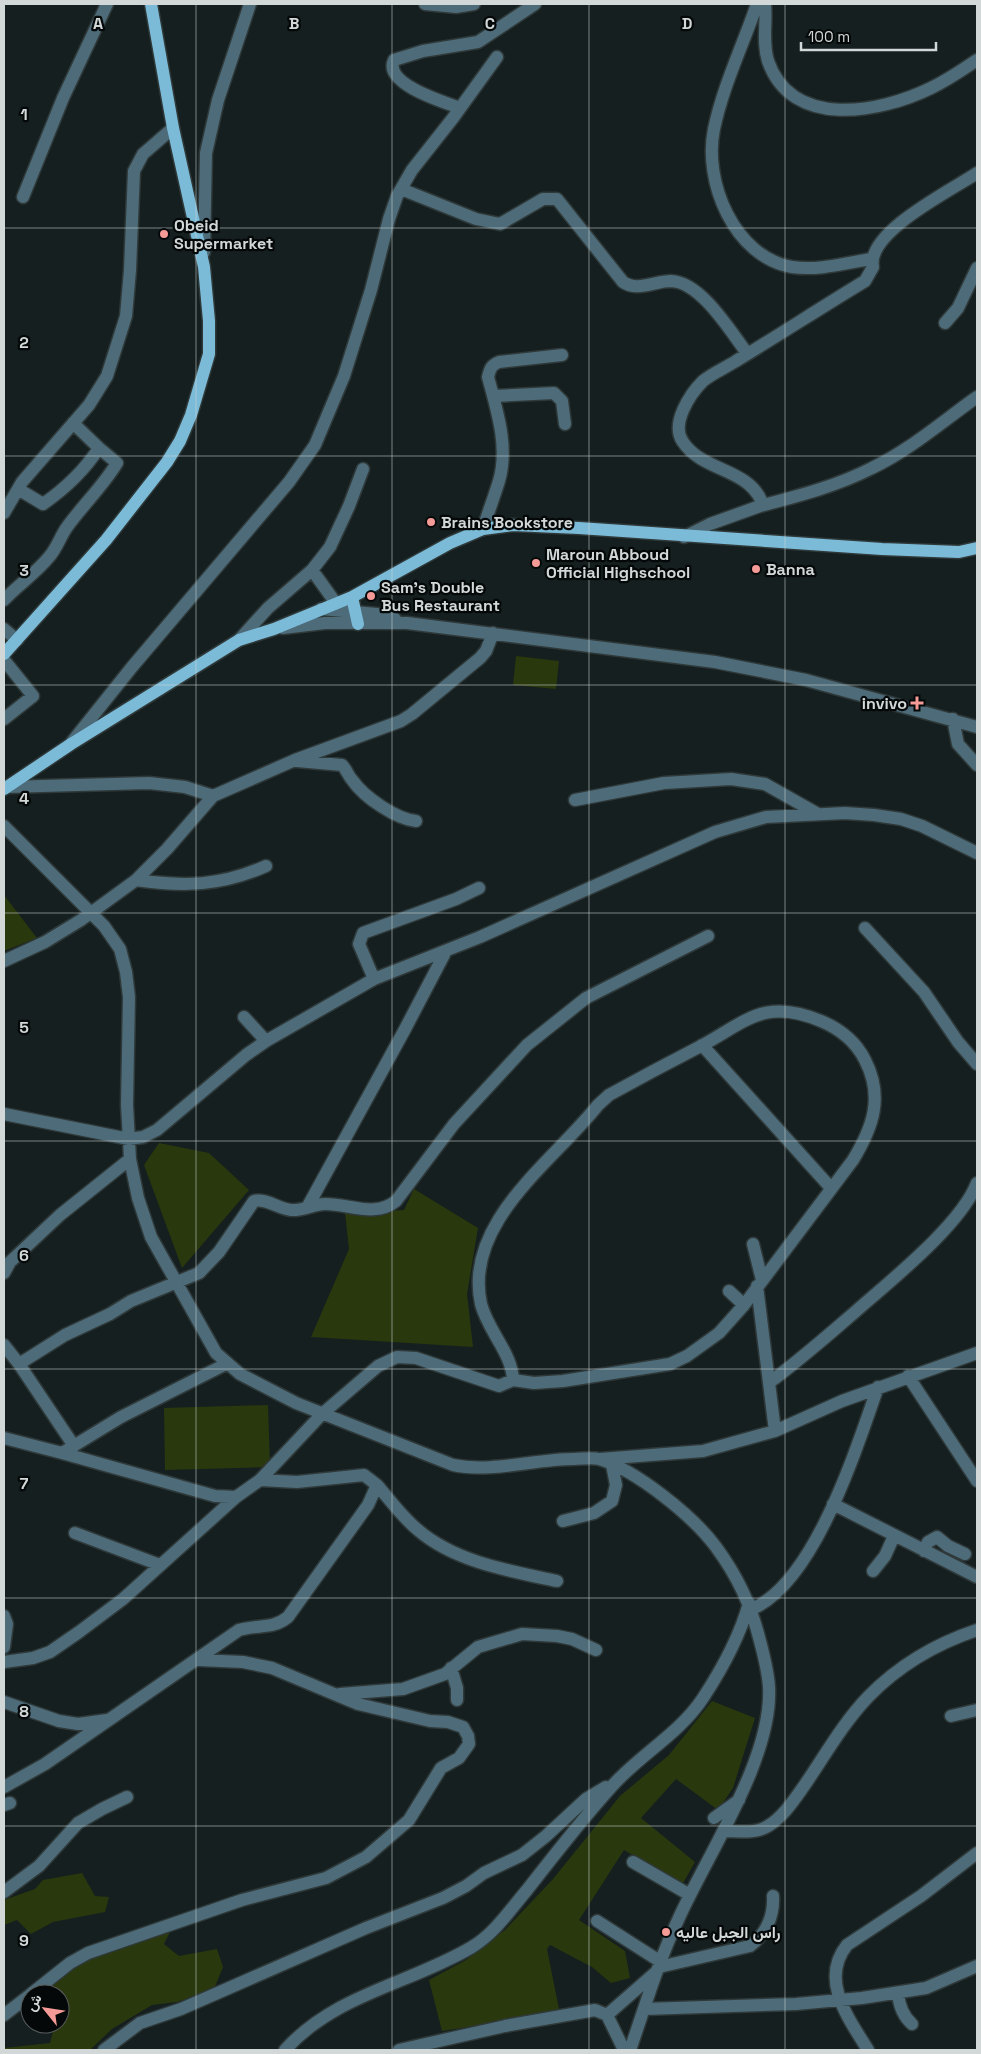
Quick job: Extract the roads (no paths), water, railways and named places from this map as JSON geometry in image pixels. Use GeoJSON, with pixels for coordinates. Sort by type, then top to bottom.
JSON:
{"type":"FeatureCollection","features":[{"type":"Feature","properties":{"kind":"main road"},"geometry":{"type":"LineString","coordinates":[[4,654],[148,489],[180,441],[191,415],[208,354],[209,320],[204,267],[173,128],[151,4]]}},
{"type":"Feature","properties":{"kind":"main road"},"geometry":{"type":"LineString","coordinates":[[5,788],[70,744],[239,640],[274,629],[352,597],[450,543],[483,529],[513,526],[579,528],[684,537],[891,550],[959,552],[977,548]]}},
{"type":"Feature","properties":{"kind":"main road"},"geometry":{"type":"LineString","coordinates":[[352,597],[357,618]]}},
{"type":"Feature","properties":{"kind":"street"},"geometry":{"type":"LineString","coordinates":[[23,197],[63,98],[107,4]]}},
{"type":"Feature","properties":{"kind":"street"},"geometry":{"type":"LineString","coordinates":[[204,267],[206,153],[218,100],[250,4]]}},
{"type":"Feature","properties":{"kind":"street"},"geometry":{"type":"LineString","coordinates":[[425,4],[474,4]]}},
{"type":"Feature","properties":{"kind":"street"},"geometry":{"type":"LineString","coordinates":[[460,108],[423,95],[404,83],[394,73],[392,64],[394,60],[423,51],[478,42],[535,4]]}},
{"type":"Feature","properties":{"kind":"street"},"geometry":{"type":"LineString","coordinates":[[757,4],[730,75],[714,130],[711,150],[713,173],[724,207],[734,225],[759,251],[790,267],[826,266],[871,259]]}},
{"type":"Feature","properties":{"kind":"street"},"geometry":{"type":"LineString","coordinates":[[765,4],[765,48],[769,62],[784,89],[796,100],[809,105],[828,109],[850,110],[872,107],[930,88],[977,60]]}},
{"type":"Feature","properties":{"kind":"street"},"geometry":{"type":"LineString","coordinates":[[70,744],[132,667],[289,482],[315,446],[337,398],[371,290],[389,219],[401,189],[412,170],[460,108],[496,57]]}},
{"type":"Feature","properties":{"kind":"street"},"geometry":{"type":"LineString","coordinates":[[4,513],[18,490],[89,405],[107,376],[125,324],[130,270],[134,171],[143,154],[173,128]]}},
{"type":"Feature","properties":{"kind":"street"},"geometry":{"type":"LineString","coordinates":[[760,506],[761,500],[752,486],[697,457],[682,441],[680,420],[684,409],[703,382],[865,280],[873,267],[871,259],[875,250],[893,230],[907,218],[977,174]]}},
{"type":"Feature","properties":{"kind":"street"},"geometry":{"type":"LineString","coordinates":[[401,189],[492,223],[500,224],[544,199],[556,199],[623,282],[629,286],[671,282],[695,289],[747,353]]}},
{"type":"Feature","properties":{"kind":"street"},"geometry":{"type":"LineString","coordinates":[[945,323],[958,308],[977,268]]}},
{"type":"Feature","properties":{"kind":"street"},"geometry":{"type":"LineString","coordinates":[[483,529],[499,480],[502,460],[500,424],[488,377],[494,364],[562,355]]}},
{"type":"Feature","properties":{"kind":"street"},"geometry":{"type":"LineString","coordinates":[[494,396],[554,393],[562,401],[565,424]]}},
{"type":"Feature","properties":{"kind":"street"},"geometry":{"type":"LineString","coordinates":[[684,537],[710,524],[760,506],[806,494],[872,469],[897,454],[977,397]]}},
{"type":"Feature","properties":{"kind":"street"},"geometry":{"type":"LineString","coordinates":[[4,600],[48,558],[76,514],[107,479],[117,463],[73,423]]}},
{"type":"Feature","properties":{"kind":"street"},"geometry":{"type":"LineString","coordinates":[[18,490],[43,504],[64,490],[81,472],[99,448]]}},
{"type":"Feature","properties":{"kind":"street"},"geometry":{"type":"LineString","coordinates":[[239,640],[268,608],[312,570],[330,547],[341,525],[362,469]]}},
{"type":"Feature","properties":{"kind":"street"},"geometry":{"type":"LineString","coordinates":[[312,570],[336,602]]}},
{"type":"Feature","properties":{"kind":"street"},"geometry":{"type":"LineString","coordinates":[[319,609],[357,618],[493,633],[715,662],[766,672],[953,719],[977,727]]}},
{"type":"Feature","properties":{"kind":"street"},"geometry":{"type":"LineString","coordinates":[[274,629],[357,618]]}},
{"type":"Feature","properties":{"kind":"street"},"geometry":{"type":"LineString","coordinates":[[4,629],[17,640]]}},
{"type":"Feature","properties":{"kind":"street"},"geometry":{"type":"LineString","coordinates":[[4,961],[45,942],[136,880],[167,849],[214,796],[295,760],[401,721],[412,714],[480,658],[486,651],[493,633]]}},
{"type":"Feature","properties":{"kind":"street"},"geometry":{"type":"LineString","coordinates":[[4,660],[33,696],[4,719]]}},
{"type":"Feature","properties":{"kind":"street"},"geometry":{"type":"LineString","coordinates":[[953,719],[958,744],[977,765]]}},
{"type":"Feature","properties":{"kind":"street"},"geometry":{"type":"LineString","coordinates":[[295,760],[342,765],[357,787],[382,806],[401,818],[416,821]]}},
{"type":"Feature","properties":{"kind":"street"},"geometry":{"type":"LineString","coordinates":[[575,800],[664,783],[731,779],[765,784],[818,814]]}},
{"type":"Feature","properties":{"kind":"street"},"geometry":{"type":"LineString","coordinates":[[5,788],[149,783],[185,787],[214,796]]}},
{"type":"Feature","properties":{"kind":"street"},"geometry":{"type":"LineString","coordinates":[[4,1114],[129,1140],[143,1137],[157,1130],[246,1055],[266,1041],[374,979],[446,951],[715,832],[766,817],[855,814],[901,819],[922,826],[977,853]]}},
{"type":"Feature","properties":{"kind":"street"},"geometry":{"type":"LineString","coordinates":[[4,826],[91,912],[120,949],[126,972],[129,997],[129,1140],[130,1159],[138,1198],[151,1237],[206,1340],[226,1364],[240,1374],[322,1414],[453,1466],[479,1469],[555,1459],[598,1459],[687,1454],[775,1431],[878,1387],[977,1353]]}},
{"type":"Feature","properties":{"kind":"street"},"geometry":{"type":"LineString","coordinates":[[136,880],[163,884],[212,884],[266,866]]}},
{"type":"Feature","properties":{"kind":"street"},"geometry":{"type":"LineString","coordinates":[[374,979],[359,944],[361,936],[366,930],[456,899],[479,888]]}},
{"type":"Feature","properties":{"kind":"street"},"geometry":{"type":"LineString","coordinates":[[865,928],[924,992],[958,1042],[977,1064]]}},
{"type":"Feature","properties":{"kind":"street"},"geometry":{"type":"LineString","coordinates":[[19,1364],[65,1335],[102,1318],[131,1301],[199,1273],[208,1265],[254,1201],[263,1201],[291,1210],[324,1204],[373,1211],[389,1207],[396,1201],[454,1124],[527,1045],[586,998],[708,936]]}},
{"type":"Feature","properties":{"kind":"street"},"geometry":{"type":"LineString","coordinates":[[308,1206],[446,951]]}},
{"type":"Feature","properties":{"kind":"street"},"geometry":{"type":"LineString","coordinates":[[4,1662],[33,1658],[50,1652],[123,1600],[236,1497],[260,1480],[322,1414],[378,1366],[397,1357],[416,1358],[492,1385],[506,1385],[513,1380],[534,1383],[563,1381],[670,1364],[687,1356],[720,1333],[853,1160],[866,1139],[874,1118],[875,1103],[872,1073],[851,1040],[832,1026],[790,1010],[765,1013],[747,1019],[608,1096],[598,1105],[507,1206],[483,1252],[479,1284],[482,1304],[488,1322],[512,1366],[513,1380]]}},
{"type":"Feature","properties":{"kind":"street"},"geometry":{"type":"LineString","coordinates":[[244,1017],[266,1041]]}},
{"type":"Feature","properties":{"kind":"street"},"geometry":{"type":"LineString","coordinates":[[702,1045],[831,1188]]}},
{"type":"Feature","properties":{"kind":"street"},"geometry":{"type":"LineString","coordinates":[[4,1273],[10,1262],[60,1215],[130,1159]]}},
{"type":"Feature","properties":{"kind":"street"},"geometry":{"type":"LineString","coordinates":[[770,1382],[809,1354],[928,1246],[966,1204],[977,1183]]}},
{"type":"Feature","properties":{"kind":"street"},"geometry":{"type":"LineString","coordinates":[[753,1244],[760,1283],[775,1431]]}},
{"type":"Feature","properties":{"kind":"street"},"geometry":{"type":"LineString","coordinates":[[730,1291],[744,1304]]}},
{"type":"Feature","properties":{"kind":"street"},"geometry":{"type":"LineString","coordinates":[[4,1346],[19,1364],[74,1446]]}},
{"type":"Feature","properties":{"kind":"street"},"geometry":{"type":"LineString","coordinates":[[62,1453],[120,1417],[226,1364]]}},
{"type":"Feature","properties":{"kind":"street"},"geometry":{"type":"LineString","coordinates":[[908,1376],[977,1481]]}},
{"type":"Feature","properties":{"kind":"street"},"geometry":{"type":"LineString","coordinates":[[104,2050],[140,2023],[181,2009],[350,1934],[444,1898],[466,1886],[484,1873],[522,1855],[546,1836],[586,1799],[615,1782],[665,1740],[702,1700],[732,1647],[750,1606],[778,1593],[794,1572],[833,1504],[878,1387]]}},
{"type":"Feature","properties":{"kind":"street"},"geometry":{"type":"LineString","coordinates":[[4,1438],[215,1496],[236,1497]]}},
{"type":"Feature","properties":{"kind":"street"},"geometry":{"type":"LineString","coordinates":[[598,1459],[612,1465],[660,1495],[704,1532],[735,1575],[750,1606],[769,1688],[768,1708],[758,1748],[739,1800],[690,1895],[659,1967],[630,2050]]}},
{"type":"Feature","properties":{"kind":"street"},"geometry":{"type":"LineString","coordinates":[[563,1521],[594,1513],[612,1501],[616,1485],[612,1465]]}},
{"type":"Feature","properties":{"kind":"street"},"geometry":{"type":"LineString","coordinates":[[260,1480],[297,1482],[364,1475],[377,1485],[416,1529],[436,1544],[506,1570],[556,1580]]}},
{"type":"Feature","properties":{"kind":"street"},"geometry":{"type":"LineString","coordinates":[[4,1787],[44,1764],[146,1692],[199,1660],[239,1630],[258,1626],[272,1626],[288,1617],[368,1505],[377,1485]]}},
{"type":"Feature","properties":{"kind":"street"},"geometry":{"type":"LineString","coordinates":[[833,1504],[977,1577]]}},
{"type":"Feature","properties":{"kind":"street"},"geometry":{"type":"LineString","coordinates":[[75,1533],[160,1566]]}},
{"type":"Feature","properties":{"kind":"street"},"geometry":{"type":"LineString","coordinates":[[873,1571],[886,1556],[894,1536]]}},
{"type":"Feature","properties":{"kind":"street"},"geometry":{"type":"LineString","coordinates":[[924,1551],[928,1542],[937,1537],[948,1546],[965,1554]]}},
{"type":"Feature","properties":{"kind":"street"},"geometry":{"type":"LineString","coordinates":[[4,1616],[7,1624],[4,1647]]}},
{"type":"Feature","properties":{"kind":"street"},"geometry":{"type":"LineString","coordinates":[[724,1831],[756,1831],[768,1826],[796,1798],[868,1698],[892,1676],[924,1652],[948,1640],[977,1630]]}},
{"type":"Feature","properties":{"kind":"street"},"geometry":{"type":"LineString","coordinates":[[338,1695],[403,1689],[445,1674],[478,1647],[522,1634],[572,1639],[596,1650]]}},
{"type":"Feature","properties":{"kind":"street"},"geometry":{"type":"LineString","coordinates":[[44,1984],[70,1963],[88,1953],[155,1931],[197,1914],[326,1878],[366,1857],[409,1820],[441,1768],[459,1758],[469,1744],[466,1732],[457,1725],[358,1704],[272,1668],[243,1662],[199,1660]]}},
{"type":"Feature","properties":{"kind":"street"},"geometry":{"type":"LineString","coordinates":[[451,1668],[457,1688],[457,1700]]}},
{"type":"Feature","properties":{"kind":"street"},"geometry":{"type":"LineString","coordinates":[[4,1702],[59,1721],[78,1724],[109,1719]]}},
{"type":"Feature","properties":{"kind":"street"},"geometry":{"type":"LineString","coordinates":[[951,1716],[977,1710]]}},
{"type":"Feature","properties":{"kind":"street"},"geometry":{"type":"LineString","coordinates":[[285,2050],[299,2034],[324,2016],[364,1994],[437,1966],[473,1946],[488,1935],[615,1782]]}},
{"type":"Feature","properties":{"kind":"street"},"geometry":{"type":"LineString","coordinates":[[4,1892],[39,1866],[78,1823],[127,1797]]}},
{"type":"Feature","properties":{"kind":"street"},"geometry":{"type":"LineString","coordinates":[[714,1818],[739,1800]]}},
{"type":"Feature","properties":{"kind":"street"},"geometry":{"type":"LineString","coordinates":[[868,2050],[838,1999],[836,1969],[841,1953],[847,1945],[921,1896],[977,1853]]}},
{"type":"Feature","properties":{"kind":"street"},"geometry":{"type":"LineString","coordinates":[[633,1862],[690,1895]]}},
{"type":"Feature","properties":{"kind":"street"},"geometry":{"type":"LineString","coordinates":[[606,2016],[659,1967],[750,1946],[757,1940],[769,1922],[774,1911],[773,1896]]}},
{"type":"Feature","properties":{"kind":"street"},"geometry":{"type":"LineString","coordinates":[[597,1921],[659,1967]]}},
{"type":"Feature","properties":{"kind":"street"},"geometry":{"type":"LineString","coordinates":[[644,2009],[796,2004],[898,1992],[926,1988],[977,1966]]}},
{"type":"Feature","properties":{"kind":"street"},"geometry":{"type":"LineString","coordinates":[[898,1992],[900,2006],[906,2020],[912,2024]]}},
{"type":"Feature","properties":{"kind":"street"},"geometry":{"type":"LineString","coordinates":[[4,2015],[20,2003]]}},
{"type":"Feature","properties":{"kind":"street"},"geometry":{"type":"LineString","coordinates":[[399,2050],[505,2026],[595,2010],[606,2016],[624,2050]]}},
{"type":"Feature","properties":{"kind":"place","name":"Obeid Supermarket"},"geometry":{"type":"Point","coordinates":[164,234]}},
{"type":"Feature","properties":{"kind":"place","name":"Brains Bookstore"},"geometry":{"type":"Point","coordinates":[431,522]}},
{"type":"Feature","properties":{"kind":"place","name":"Maroun Abboud Official Highschool"},"geometry":{"type":"Point","coordinates":[536,563]}},
{"type":"Feature","properties":{"kind":"place","name":"Banna"},"geometry":{"type":"Point","coordinates":[756,569]}},
{"type":"Feature","properties":{"kind":"place","name":"Sam's Double Bus Restaurant"},"geometry":{"type":"Point","coordinates":[371,596]}},
{"type":"Feature","properties":{"kind":"place","name":"invivo"},"geometry":{"type":"Point","coordinates":[917,703]}},
{"type":"Feature","properties":{"kind":"place","name":"راس الجبل عاليه"},"geometry":{"type":"Point","coordinates":[666,1932]}}]}
